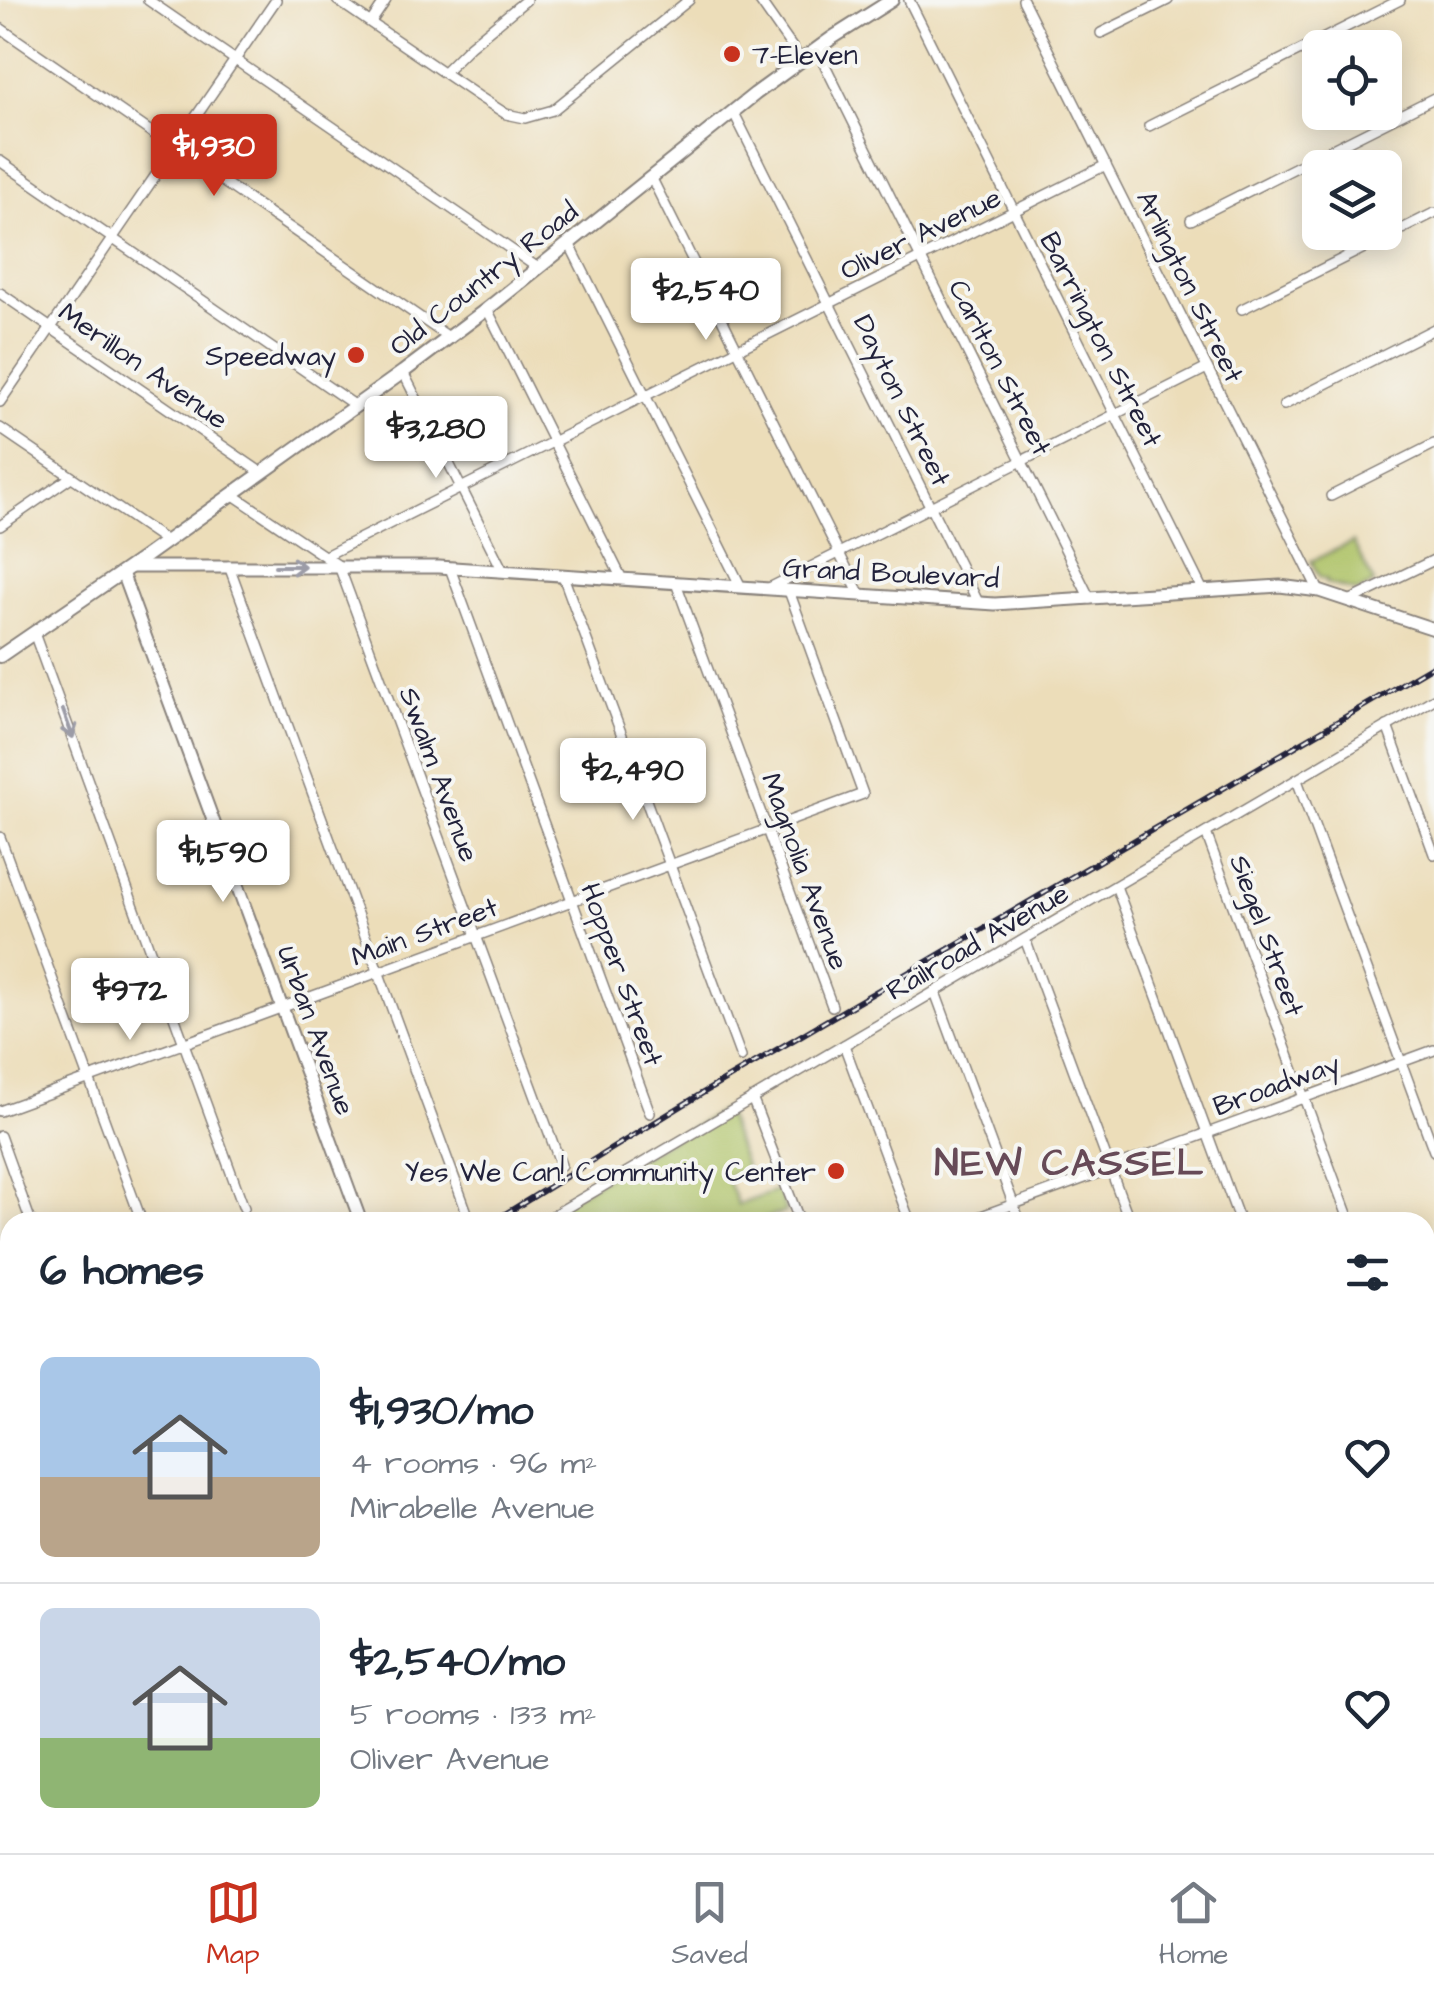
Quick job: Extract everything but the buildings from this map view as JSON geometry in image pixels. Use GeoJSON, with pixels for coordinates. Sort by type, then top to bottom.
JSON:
{"type":"FeatureCollection","features":[{"type":"Feature","properties":{"kind":"main road","name":"Old Country Road"},"geometry":{"type":"LineString","coordinates":[[0,656],[404,372],[733,111],[892,0]]}},
{"type":"Feature","properties":{"kind":"street"},"geometry":{"type":"LineString","coordinates":[[148,0],[538,268]]}},
{"type":"Feature","properties":{"kind":"street"},"geometry":{"type":"LineString","coordinates":[[0,402],[276,0]]}},
{"type":"Feature","properties":{"kind":"street"},"geometry":{"type":"LineString","coordinates":[[337,0],[506,114],[525,118],[554,110],[689,0]]}},
{"type":"Feature","properties":{"kind":"street"},"geometry":{"type":"LineString","coordinates":[[371,22],[386,0]]}},
{"type":"Feature","properties":{"kind":"street"},"geometry":{"type":"LineString","coordinates":[[444,72],[526,0]]}},
{"type":"Feature","properties":{"kind":"street"},"geometry":{"type":"LineString","coordinates":[[759,0],[801,60]]}},
{"type":"Feature","properties":{"kind":"street","name":"Barrington Street"},"geometry":{"type":"LineString","coordinates":[[909,0],[1203,590]]}},
{"type":"Feature","properties":{"kind":"street","name":"Arlington Street"},"geometry":{"type":"LineString","coordinates":[[1024,0],[1319,591]]}},
{"type":"Feature","properties":{"kind":"street"},"geometry":{"type":"LineString","coordinates":[[1100,33],[1168,0]]}},
{"type":"Feature","properties":{"kind":"street"},"geometry":{"type":"LineString","coordinates":[[1149,126],[1400,0]]}},
{"type":"Feature","properties":{"kind":"street"},"geometry":{"type":"LineString","coordinates":[[0,28],[450,338]]}},
{"type":"Feature","properties":{"kind":"street","name":"Carlton Street"},"geometry":{"type":"LineString","coordinates":[[817,49],[1090,599]]}},
{"type":"Feature","properties":{"kind":"street"},"geometry":{"type":"LineString","coordinates":[[1191,220],[1434,98]]}},
{"type":"Feature","properties":{"kind":"street","name":"Dayton Street"},"geometry":{"type":"LineString","coordinates":[[733,111],[978,602]]}},
{"type":"Feature","properties":{"kind":"street"},"geometry":{"type":"LineString","coordinates":[[0,161],[356,406]]}},
{"type":"Feature","properties":{"kind":"street","name":"Oliver Avenue"},"geometry":{"type":"LineString","coordinates":[[326,556],[1106,165]]}},
{"type":"Feature","properties":{"kind":"street"},"geometry":{"type":"LineString","coordinates":[[651,177],[860,596]]}},
{"type":"Feature","properties":{"kind":"street"},"geometry":{"type":"LineString","coordinates":[[1242,308],[1434,214]]}},
{"type":"Feature","properties":{"kind":"street"},"geometry":{"type":"LineString","coordinates":[[569,244],[741,587]]}},
{"type":"Feature","properties":{"kind":"street","name":"Merillon Avenue"},"geometry":{"type":"LineString","coordinates":[[0,294],[262,473]]}},
{"type":"Feature","properties":{"kind":"street"},"geometry":{"type":"LineString","coordinates":[[487,309],[622,580]]}},
{"type":"Feature","properties":{"kind":"street"},"geometry":{"type":"LineString","coordinates":[[1284,404],[1434,329]]}},
{"type":"Feature","properties":{"kind":"street"},"geometry":{"type":"LineString","coordinates":[[766,590],[1207,368]]}},
{"type":"Feature","properties":{"kind":"street"},"geometry":{"type":"LineString","coordinates":[[404,372],[502,572]]}},
{"type":"Feature","properties":{"kind":"street"},"geometry":{"type":"LineString","coordinates":[[0,428],[166,541]]}},
{"type":"Feature","properties":{"kind":"street"},"geometry":{"type":"LineString","coordinates":[[1331,496],[1434,444]]}},
{"type":"Feature","properties":{"kind":"street"},"geometry":{"type":"LineString","coordinates":[[0,526],[71,477]]}},
{"type":"Feature","properties":{"kind":"street"},"geometry":{"type":"LineString","coordinates":[[232,494],[339,566]]}},
{"type":"Feature","properties":{"kind":"street"},"geometry":{"type":"LineString","coordinates":[[1351,600],[1434,560]]}},
{"type":"Feature","properties":{"kind":"street"},"geometry":{"type":"LineString","coordinates":[[229,566],[466,1212]]}},
{"type":"Feature","properties":{"kind":"street","name":"Grand Boulevard"},"geometry":{"type":"LineString","coordinates":[[126,570],[229,566],[450,568],[1022,604],[1280,586],[1319,591],[1434,629]]}},
{"type":"Feature","properties":{"kind":"street","name":"Swalm Avenue"},"geometry":{"type":"LineString","coordinates":[[339,566],[562,1165]]}},
{"type":"Feature","properties":{"kind":"street","name":"Hopper Street"},"geometry":{"type":"LineString","coordinates":[[450,568],[650,1113]]}},
{"type":"Feature","properties":{"kind":"street","name":"Urban Avenue"},"geometry":{"type":"LineString","coordinates":[[126,570],[358,1212]]}},
{"type":"Feature","properties":{"kind":"street"},"geometry":{"type":"LineString","coordinates":[[563,576],[741,1057]]}},
{"type":"Feature","properties":{"kind":"street","name":"Magnolia Avenue"},"geometry":{"type":"LineString","coordinates":[[676,584],[832,1006]]}},
{"type":"Feature","properties":{"kind":"street","name":"Main Street"},"geometry":{"type":"LineString","coordinates":[[0,1111],[863,794],[789,590]]}},
{"type":"Feature","properties":{"kind":"street"},"geometry":{"type":"LineString","coordinates":[[34,632],[244,1208]]}},
{"type":"Feature","properties":{"kind":"street","name":"Railroad Avenue"},"geometry":{"type":"LineString","coordinates":[[559,1212],[1434,699]]}},
{"type":"Feature","properties":{"kind":"street"},"geometry":{"type":"LineString","coordinates":[[1387,726],[1434,854]]}},
{"type":"Feature","properties":{"kind":"street"},"geometry":{"type":"LineString","coordinates":[[1297,780],[1434,1150]]}},
{"type":"Feature","properties":{"kind":"street","name":"Siegel Street"},"geometry":{"type":"LineString","coordinates":[[1206,833],[1346,1212]]}},
{"type":"Feature","properties":{"kind":"street"},"geometry":{"type":"LineString","coordinates":[[0,837],[138,1212]]}},
{"type":"Feature","properties":{"kind":"street"},"geometry":{"type":"LineString","coordinates":[[1116,886],[1236,1212]]}},
{"type":"Feature","properties":{"kind":"street"},"geometry":{"type":"LineString","coordinates":[[1025,939],[1126,1212]]}},
{"type":"Feature","properties":{"kind":"street"},"geometry":{"type":"LineString","coordinates":[[935,992],[1017,1212]]}},
{"type":"Feature","properties":{"kind":"street"},"geometry":{"type":"LineString","coordinates":[[844,1045],[906,1212]]}},
{"type":"Feature","properties":{"kind":"street","name":"Broadway"},"geometry":{"type":"LineString","coordinates":[[992,1212],[1434,1050]]}},
{"type":"Feature","properties":{"kind":"street"},"geometry":{"type":"LineString","coordinates":[[752,1098],[796,1212]]}},
{"type":"Feature","properties":{"kind":"street"},"geometry":{"type":"LineString","coordinates":[[0,1136],[28,1212]]}},
{"type":"Feature","properties":{"kind":"green space"},"geometry":{"type":"Polygon","coordinates":[[[1353,542],[1374,583],[1357,592],[1326,583],[1311,561],[1353,542]]]}},
{"type":"Feature","properties":{"kind":"green space"},"geometry":{"type":"Polygon","coordinates":[[[724,1109],[746,1168],[726,1177],[738,1205],[779,1190],[786,1212],[546,1212],[724,1109]]]}},
{"type":"Feature","properties":{"kind":"railway"},"geometry":{"type":"LineString","coordinates":[[508,1212],[701,1094],[1434,665]]}},
{"type":"Feature","properties":{"kind":"place","name":"7-Eleven"},"geometry":{"type":"Point","coordinates":[732,54]}},
{"type":"Feature","properties":{"kind":"place","name":"Speedway"},"geometry":{"type":"Point","coordinates":[356,355]}},
{"type":"Feature","properties":{"kind":"place","name":"Yes We Can! Community Center"},"geometry":{"type":"Point","coordinates":[836,1171]}},
{"type":"Feature","properties":{"kind":"district","name":"NEW CASSEL"},"geometry":{"type":"Point","coordinates":[1070,1162]}}]}
